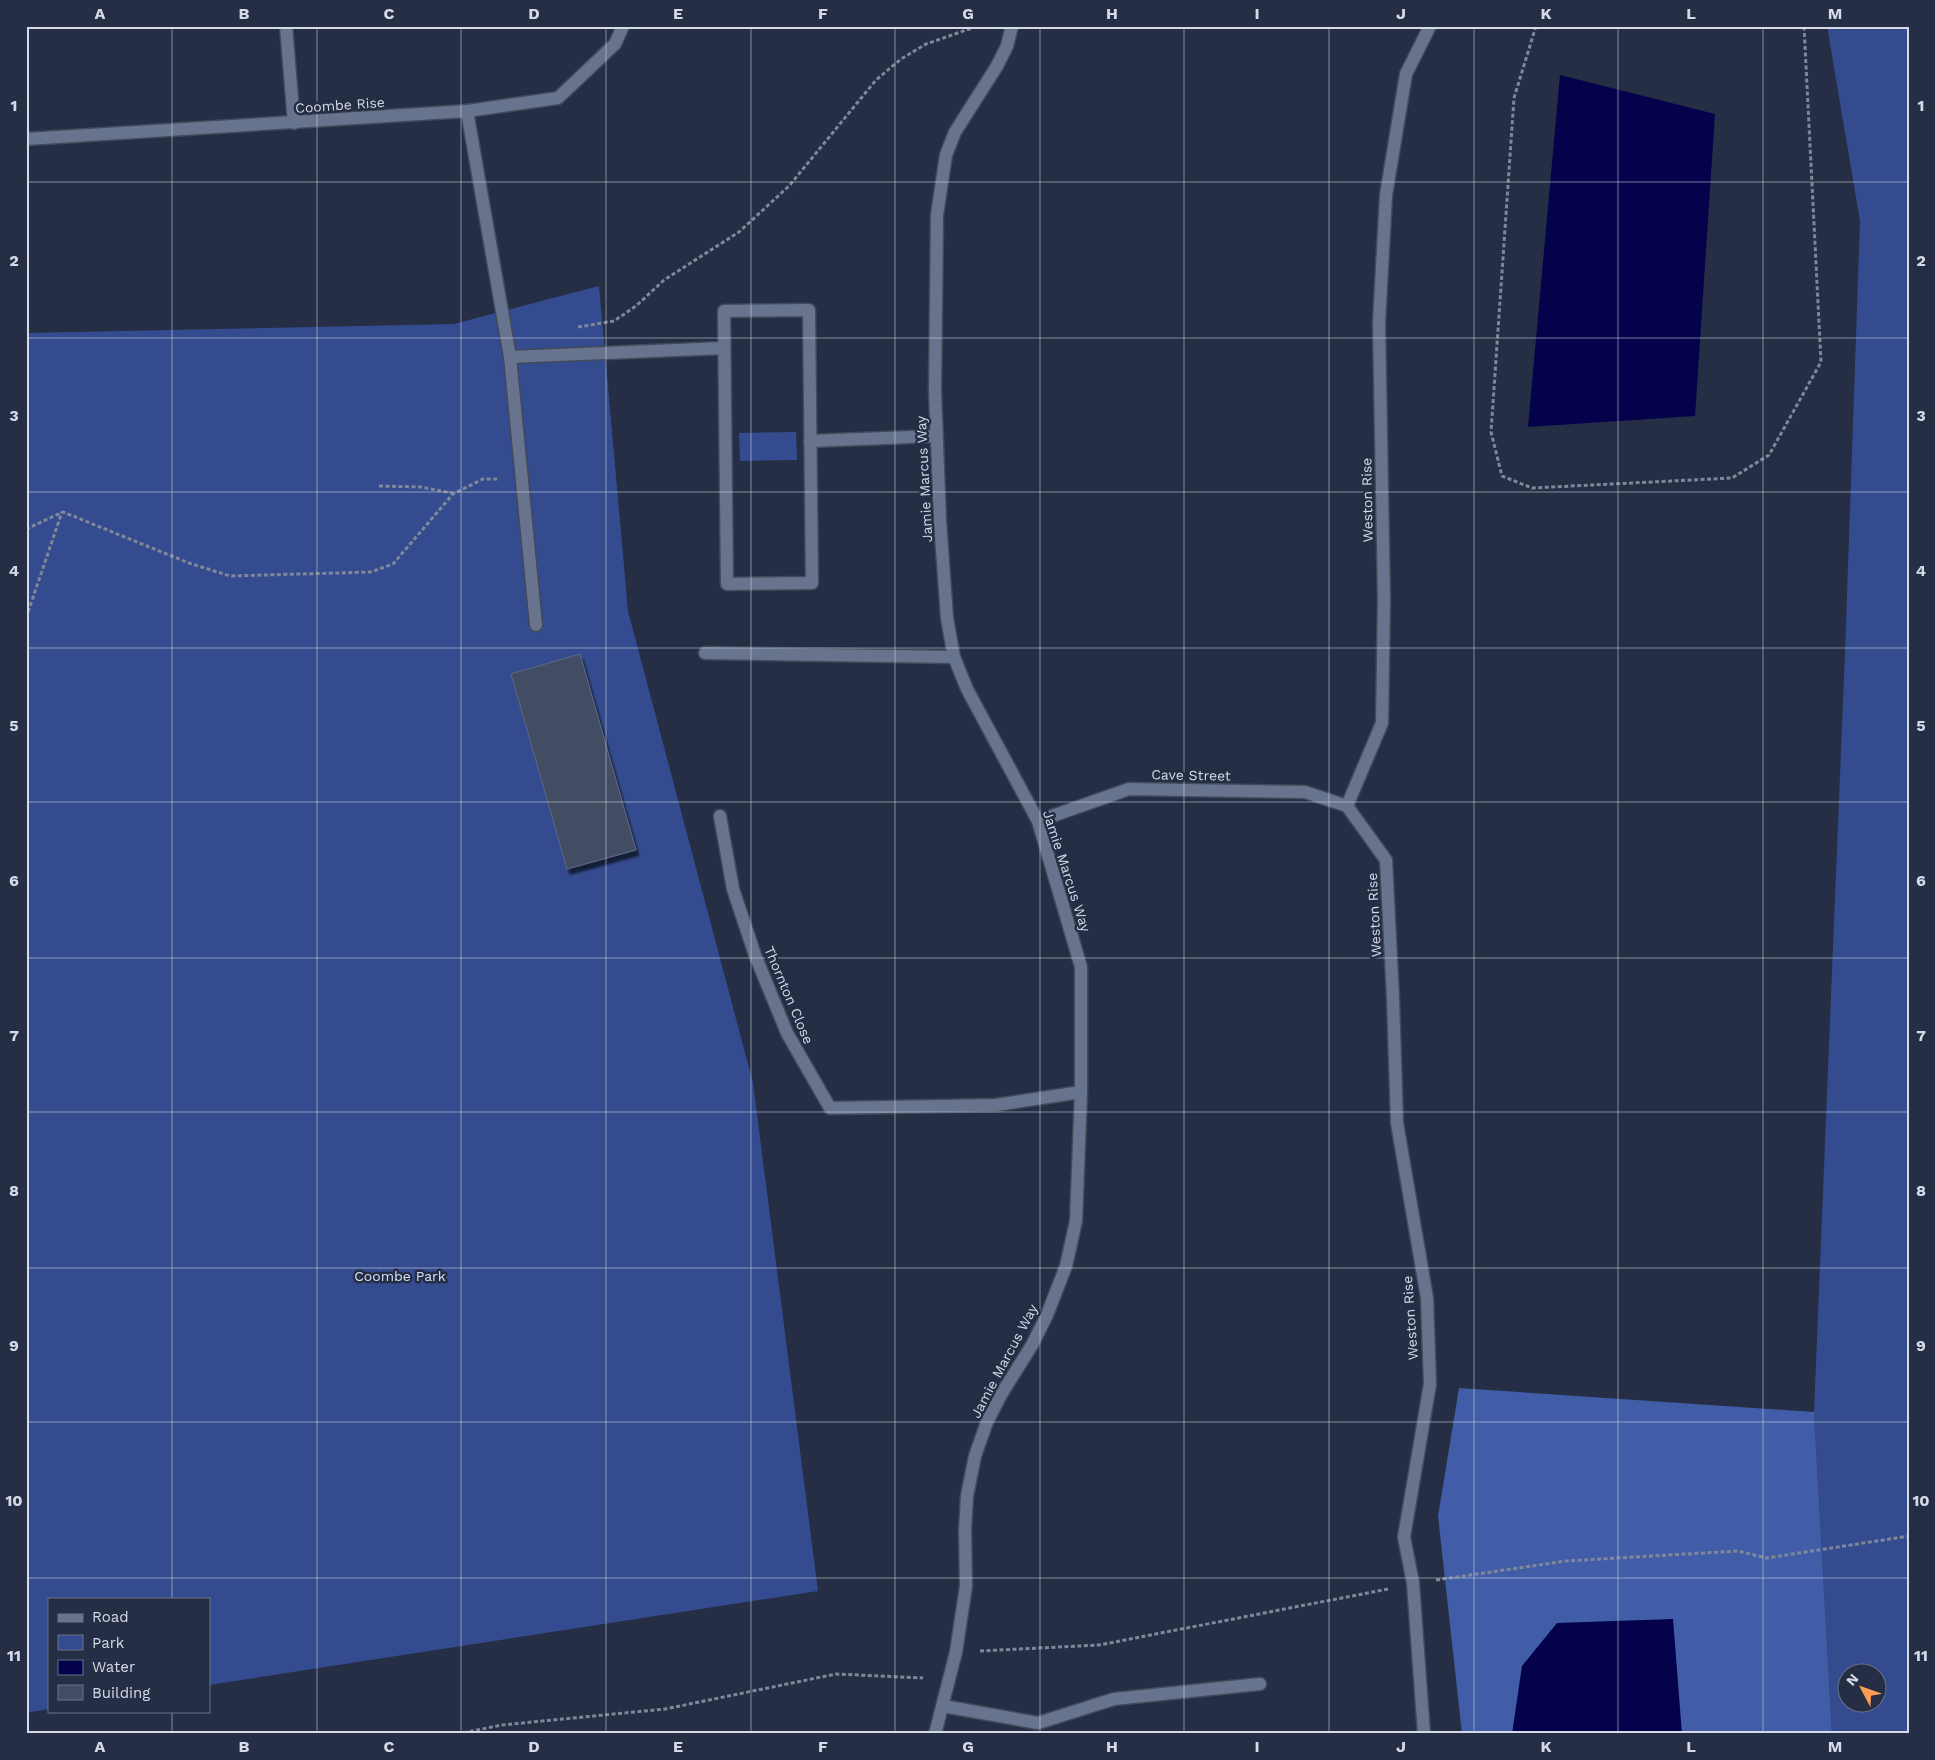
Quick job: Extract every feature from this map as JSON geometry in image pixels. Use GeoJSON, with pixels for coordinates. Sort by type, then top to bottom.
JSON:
{"type":"FeatureCollection","features":[{"type":"Feature","properties":{"kind":"street"},"geometry":{"type":"LineString","coordinates":[[286,26],[294,123]]}},
{"type":"Feature","properties":{"kind":"street","name":"Coombe Rise"},"geometry":{"type":"LineString","coordinates":[[26,139],[467,111],[558,98],[615,44],[623,26]]}},
{"type":"Feature","properties":{"kind":"street","name":"Jamie Marcus Way"},"geometry":{"type":"LineString","coordinates":[[935,1734],[956,1652],[966,1586],[965,1530],[967,1496],[975,1456],[998,1400],[1032,1345],[1047,1315],[1066,1266],[1076,1221],[1081,1092],[1081,967],[1038,821],[967,689],[954,657],[947,618],[936,436],[935,321],[937,215],[946,155],[955,132],[997,66],[1007,46],[1012,26]]}},
{"type":"Feature","properties":{"kind":"street","name":"Weston Rise"},"geometry":{"type":"LineString","coordinates":[[1424,1734],[1413,1583],[1404,1537],[1430,1384],[1427,1298],[1397,1123],[1386,860],[1347,806],[1382,723],[1384,600],[1379,323],[1386,195],[1406,74],[1430,26]]}},
{"type":"Feature","properties":{"kind":"street"},"geometry":{"type":"LineString","coordinates":[[467,111],[510,357],[536,625]]}},
{"type":"Feature","properties":{"kind":"street"},"geometry":{"type":"LineString","coordinates":[[808,310],[812,583],[727,584],[724,348],[724,311],[808,310]]}},
{"type":"Feature","properties":{"kind":"street"},"geometry":{"type":"LineString","coordinates":[[510,357],[724,348]]}},
{"type":"Feature","properties":{"kind":"street"},"geometry":{"type":"LineString","coordinates":[[810,441],[936,436]]}},
{"type":"Feature","properties":{"kind":"street"},"geometry":{"type":"LineString","coordinates":[[705,653],[954,657]]}},
{"type":"Feature","properties":{"kind":"street","name":"Cave Street"},"geometry":{"type":"LineString","coordinates":[[1038,821],[1129,790],[1305,792],[1347,806]]}},
{"type":"Feature","properties":{"kind":"street","name":"Thornton Close"},"geometry":{"type":"LineString","coordinates":[[720,816],[733,889],[755,955],[787,1033],[830,1108],[996,1105],[1081,1092]]}},
{"type":"Feature","properties":{"kind":"street"},"geometry":{"type":"LineString","coordinates":[[943,1706],[1038,1723],[1114,1699],[1260,1684]]}},
{"type":"Feature","properties":{"kind":"path"},"geometry":{"type":"LineString","coordinates":[[575,327],[614,321],[636,306],[664,280],[739,232],[789,186],[876,80],[901,59],[926,44],[975,27],[988,26]]}},
{"type":"Feature","properties":{"kind":"path"},"geometry":{"type":"LineString","coordinates":[[1536,26],[1514,98],[1491,432],[1502,476],[1532,488],[1732,478],[1769,456],[1821,362],[1804,26]]}},
{"type":"Feature","properties":{"kind":"path"},"geometry":{"type":"LineString","coordinates":[[26,529],[63,512],[189,563],[230,576],[371,572],[394,564],[453,494],[483,479],[523,480]]}},
{"type":"Feature","properties":{"kind":"path"},"geometry":{"type":"LineString","coordinates":[[379,486],[421,487],[453,494]]}},
{"type":"Feature","properties":{"kind":"path"},"geometry":{"type":"LineString","coordinates":[[26,618],[63,512]]}},
{"type":"Feature","properties":{"kind":"path"},"geometry":{"type":"LineString","coordinates":[[457,1734],[502,1725],[665,1708],[836,1674],[932,1678],[956,1652],[1099,1645],[1346,1598],[1413,1583],[1566,1560],[1738,1551],[1767,1558],[1909,1536]]}},
{"type":"Feature","properties":{"kind":"green space"},"geometry":{"type":"Polygon","coordinates":[[[1827,26],[1909,26],[1909,1734],[1832,1734],[1814,1412],[1845,653],[1860,221],[1827,26]]]}},
{"type":"Feature","properties":{"kind":"green space","name":"Coombe Park"},"geometry":{"type":"Polygon","coordinates":[[[599,286],[628,611],[753,1083],[818,1591],[210,1685],[210,1598],[48,1598],[48,1709],[26,1713],[26,333],[454,324],[599,286]]]}},
{"type":"Feature","properties":{"kind":"green space"},"geometry":{"type":"Polygon","coordinates":[[[796,432],[797,460],[740,461],[739,433],[796,432]]]}},
{"type":"Feature","properties":{"kind":"shaded area"},"geometry":{"type":"Polygon","coordinates":[[[1459,1388],[1814,1412],[1832,1734],[1462,1734],[1438,1516],[1459,1388]]]}},
{"type":"Feature","properties":{"kind":"water"},"geometry":{"type":"Polygon","coordinates":[[[1560,75],[1715,114],[1695,416],[1528,427],[1560,75]]]}},
{"type":"Feature","properties":{"kind":"water"},"geometry":{"type":"Polygon","coordinates":[[[1673,1619],[1682,1734],[1512,1734],[1522,1666],[1557,1623],[1673,1619]]]}},
{"type":"Feature","properties":{"kind":"building"},"geometry":{"type":"Polygon","coordinates":[[[580,654],[636,850],[567,869],[511,674],[580,654]]]}}]}
